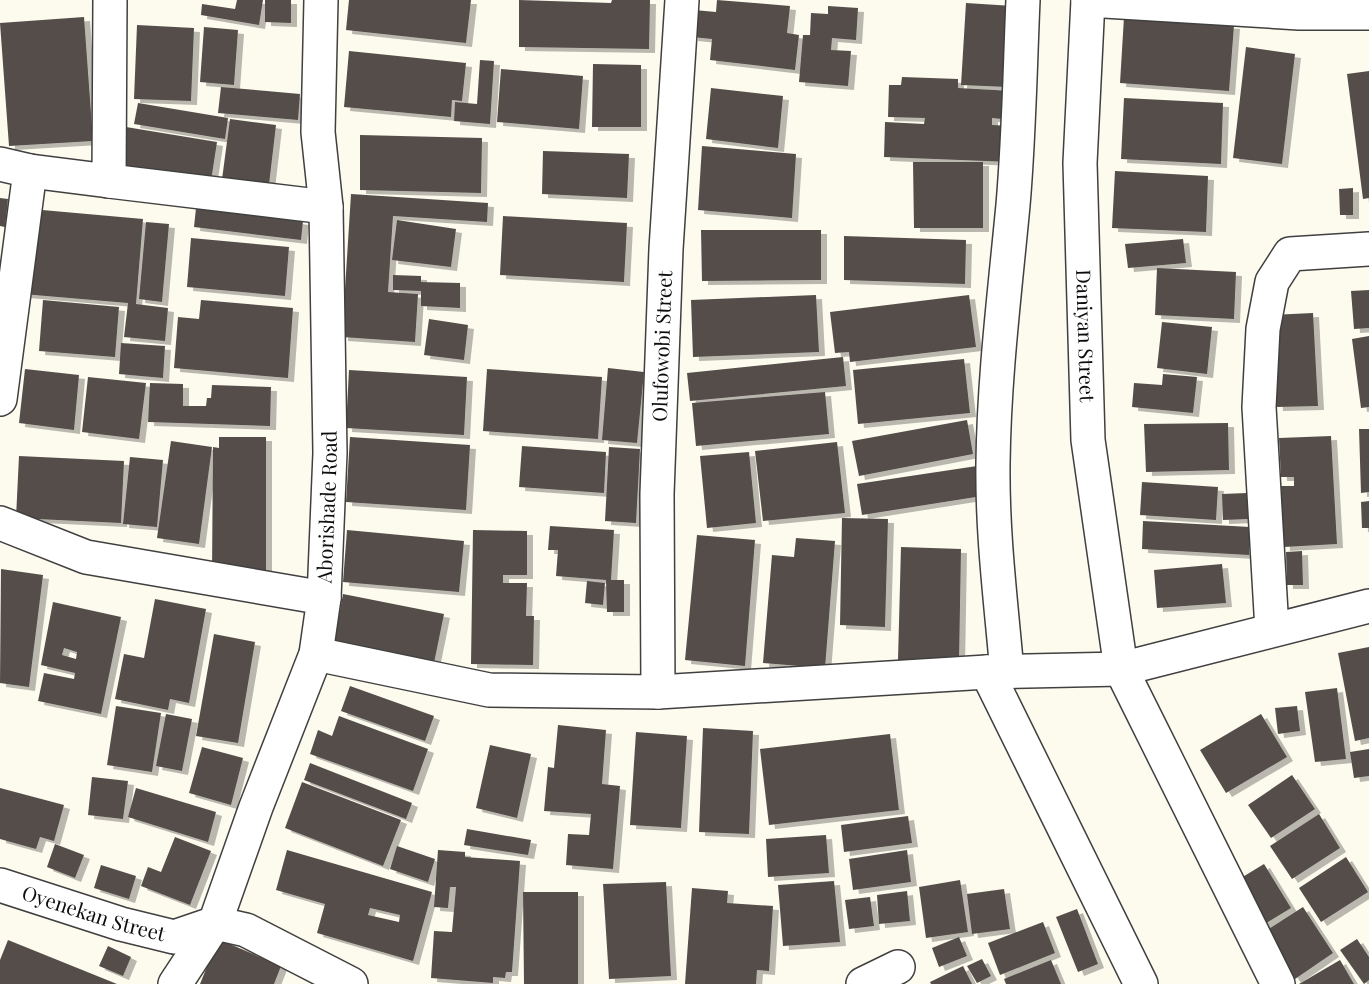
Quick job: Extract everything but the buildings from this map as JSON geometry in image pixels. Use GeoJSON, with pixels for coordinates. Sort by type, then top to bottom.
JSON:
{"type":"FeatureCollection","features":[{"type":"Feature","properties":{"kind":"street"},"geometry":{"type":"LineString","coordinates":[[109,181],[110,0]]}},
{"type":"Feature","properties":{"kind":"street","name":"Aborishade Road"},"geometry":{"type":"LineString","coordinates":[[176,984],[215,923],[256,807],[316,654],[324,598],[330,453],[326,207],[318,132],[321,0]]}},
{"type":"Feature","properties":{"kind":"street","name":"Olufowobi Street"},"geometry":{"type":"LineString","coordinates":[[658,692],[657,494],[666,249],[682,0]]}},
{"type":"Feature","properties":{"kind":"street"},"geometry":{"type":"LineString","coordinates":[[1023,0],[1013,204],[1006,256],[993,464],[997,570],[997,672],[1141,984]]}},
{"type":"Feature","properties":{"kind":"street"},"geometry":{"type":"LineString","coordinates":[[1088,0],[1299,13],[1369,13]]}},
{"type":"Feature","properties":{"kind":"street","name":"Daniyan Street"},"geometry":{"type":"LineString","coordinates":[[1088,0],[1080,163],[1088,440],[1121,669],[1278,984]]}},
{"type":"Feature","properties":{"kind":"street"},"geometry":{"type":"LineString","coordinates":[[0,399],[15,167],[109,181],[326,207]]}},
{"type":"Feature","properties":{"kind":"street"},"geometry":{"type":"LineString","coordinates":[[1272,630],[1259,407],[1263,329],[1272,282],[1290,254],[1369,249]]}},
{"type":"Feature","properties":{"kind":"street"},"geometry":{"type":"LineString","coordinates":[[0,523],[86,557],[324,598]]}},
{"type":"Feature","properties":{"kind":"street"},"geometry":{"type":"LineString","coordinates":[[316,654],[489,690],[658,692],[997,672],[1121,669],[1369,606]]}},
{"type":"Feature","properties":{"kind":"street","name":"Oyenekan Street"},"geometry":{"type":"LineString","coordinates":[[0,885],[121,924],[174,937],[215,923]]}},
{"type":"Feature","properties":{"kind":"street"},"geometry":{"type":"LineString","coordinates":[[215,923],[246,930],[351,984]]}},
{"type":"Feature","properties":{"kind":"street"},"geometry":{"type":"LineString","coordinates":[[863,984],[898,967]]}}]}
